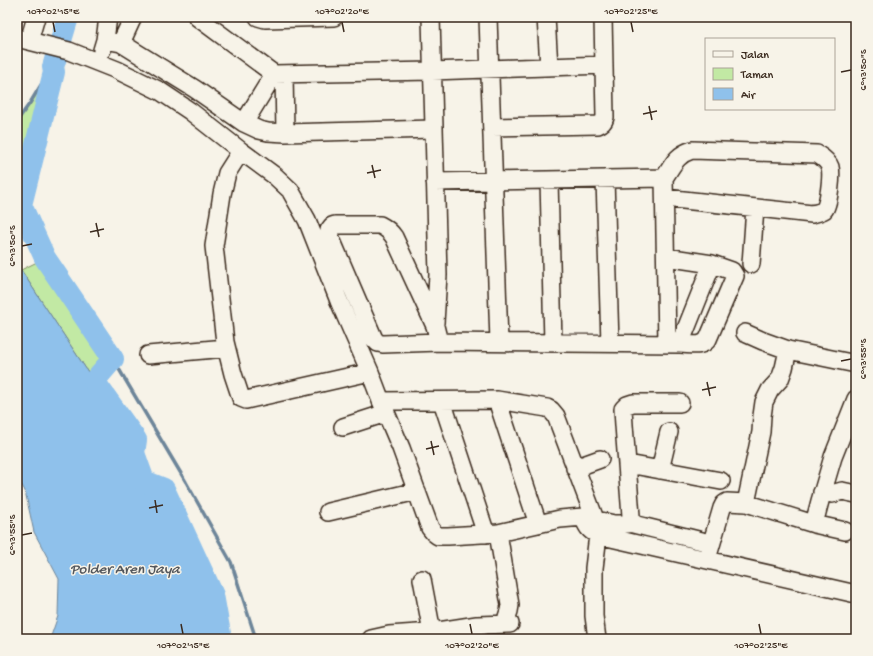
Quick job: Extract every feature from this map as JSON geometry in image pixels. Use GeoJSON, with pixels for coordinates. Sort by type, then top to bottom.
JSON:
{"type":"FeatureCollection","features":[{"type":"Feature","properties":{"kind":"street"},"geometry":{"type":"LineString","coordinates":[[36,17],[30,41],[69,51],[98,62],[160,92],[190,111],[275,176],[290,190],[307,220],[339,301],[370,372],[401,448],[430,528],[438,536],[492,534],[560,519],[592,524],[707,559],[856,594]]}},
{"type":"Feature","properties":{"kind":"street"},"geometry":{"type":"LineString","coordinates":[[108,17],[113,42],[195,89],[244,123],[260,130],[285,133],[433,129]]}},
{"type":"Feature","properties":{"kind":"street"},"geometry":{"type":"LineString","coordinates":[[98,62],[133,17]]}},
{"type":"Feature","properties":{"kind":"street"},"geometry":{"type":"LineString","coordinates":[[197,17],[279,74],[432,72],[604,65]]}},
{"type":"Feature","properties":{"kind":"street"},"geometry":{"type":"LineString","coordinates":[[258,17],[265,19],[334,17]]}},
{"type":"Feature","properties":{"kind":"street"},"geometry":{"type":"LineString","coordinates":[[430,17],[438,275],[437,334]]}},
{"type":"Feature","properties":{"kind":"street"},"geometry":{"type":"LineString","coordinates":[[488,17],[499,342]]}},
{"type":"Feature","properties":{"kind":"street"},"geometry":{"type":"LineString","coordinates":[[546,17],[549,67]]}},
{"type":"Feature","properties":{"kind":"street"},"geometry":{"type":"LineString","coordinates":[[492,127],[602,123],[604,120],[603,17]]}},
{"type":"Feature","properties":{"kind":"street"},"geometry":{"type":"LineString","coordinates":[[244,123],[279,74]]}},
{"type":"Feature","properties":{"kind":"street"},"geometry":{"type":"LineString","coordinates":[[279,74],[285,133]]}},
{"type":"Feature","properties":{"kind":"street"},"geometry":{"type":"LineString","coordinates":[[665,198],[812,214],[818,213],[824,210],[827,202],[830,166],[817,154],[692,150],[677,158],[664,178],[666,257],[674,343]]}},
{"type":"Feature","properties":{"kind":"street"},"geometry":{"type":"LineString","coordinates":[[241,151],[227,173],[222,194],[214,246],[225,342],[238,393],[241,398],[246,400],[370,372]]}},
{"type":"Feature","properties":{"kind":"street"},"geometry":{"type":"LineString","coordinates":[[435,182],[664,178]]}},
{"type":"Feature","properties":{"kind":"street"},"geometry":{"type":"LineString","coordinates":[[605,179],[610,343]]}},
{"type":"Feature","properties":{"kind":"street"},"geometry":{"type":"LineString","coordinates":[[549,180],[553,343]]}},
{"type":"Feature","properties":{"kind":"street"},"geometry":{"type":"LineString","coordinates":[[751,264],[755,208]]}},
{"type":"Feature","properties":{"kind":"street"},"geometry":{"type":"LineString","coordinates":[[437,334],[391,232],[380,225],[332,226],[329,230],[329,234],[374,339],[378,343],[383,344],[437,334],[499,342],[674,343],[698,345],[706,342],[735,276],[732,271],[712,264],[666,257]]}},
{"type":"Feature","properties":{"kind":"street"},"geometry":{"type":"LineString","coordinates":[[674,343],[712,264]]}},
{"type":"Feature","properties":{"kind":"street"},"geometry":{"type":"LineString","coordinates":[[745,333],[788,350],[856,364]]}},
{"type":"Feature","properties":{"kind":"street"},"geometry":{"type":"LineString","coordinates":[[148,355],[226,348]]}},
{"type":"Feature","properties":{"kind":"street"},"geometry":{"type":"LineString","coordinates":[[746,503],[761,432],[764,402],[770,390],[780,379],[788,350]]}},
{"type":"Feature","properties":{"kind":"street"},"geometry":{"type":"LineString","coordinates":[[343,427],[383,407],[442,401],[497,400],[542,407],[551,410],[556,416],[575,468],[592,524],[594,616],[597,639]]}},
{"type":"Feature","properties":{"kind":"street"},"geometry":{"type":"LineString","coordinates":[[497,400],[538,524]]}},
{"type":"Feature","properties":{"kind":"street"},"geometry":{"type":"LineString","coordinates":[[814,524],[833,457],[853,417],[856,400]]}},
{"type":"Feature","properties":{"kind":"street"},"geometry":{"type":"LineString","coordinates":[[371,639],[389,635],[432,632],[477,632],[510,624],[508,617],[510,605],[492,534],[442,401]]}},
{"type":"Feature","properties":{"kind":"street"},"geometry":{"type":"LineString","coordinates":[[629,523],[631,516],[624,409],[627,405],[633,403],[680,404]]}},
{"type":"Feature","properties":{"kind":"street"},"geometry":{"type":"LineString","coordinates":[[660,470],[669,432]]}},
{"type":"Feature","properties":{"kind":"street"},"geometry":{"type":"LineString","coordinates":[[575,468],[600,459]]}},
{"type":"Feature","properties":{"kind":"street"},"geometry":{"type":"LineString","coordinates":[[628,464],[721,481]]}},
{"type":"Feature","properties":{"kind":"street"},"geometry":{"type":"LineString","coordinates":[[328,512],[417,491]]}},
{"type":"Feature","properties":{"kind":"street"},"geometry":{"type":"LineString","coordinates":[[822,492],[832,494],[842,491],[856,494]]}},
{"type":"Feature","properties":{"kind":"street"},"geometry":{"type":"LineString","coordinates":[[707,559],[722,508],[724,504],[730,502],[746,503],[814,524],[845,531]]}},
{"type":"Feature","properties":{"kind":"street"},"geometry":{"type":"LineString","coordinates":[[592,524],[625,525],[629,523],[702,540]]}},
{"type":"Feature","properties":{"kind":"street"},"geometry":{"type":"LineString","coordinates":[[422,579],[432,632]]}},
{"type":"Feature","properties":{"kind":"green space"},"geometry":{"type":"Polygon","coordinates":[[[49,50],[68,52],[54,72],[21,205],[17,205],[17,121],[50,70],[49,50]]]}},
{"type":"Feature","properties":{"kind":"green space"},"geometry":{"type":"Polygon","coordinates":[[[45,258],[113,359],[94,381],[21,270],[45,258]]]}},
{"type":"Feature","properties":{"kind":"water","name":"Polder Aren Jaya"},"geometry":{"type":"Polygon","coordinates":[[[21,270],[94,381],[136,440],[134,453],[144,481],[164,489],[213,595],[221,639],[50,639],[58,616],[59,579],[34,532],[25,491],[17,476],[17,271],[21,270]]]}},
{"type":"Feature","properties":{"kind":"waterway"},"geometry":{"type":"LineString","coordinates":[[68,17],[53,67],[54,72],[21,205],[45,258],[113,359],[94,381],[136,440],[134,453],[144,481],[164,489],[213,595],[221,639]]}},
{"type":"Feature","properties":{"kind":"waterway"},"geometry":{"type":"LineString","coordinates":[[17,121],[53,67],[54,72],[21,205],[30,229],[45,258],[113,359],[186,482],[231,562],[256,639]]}}]}
